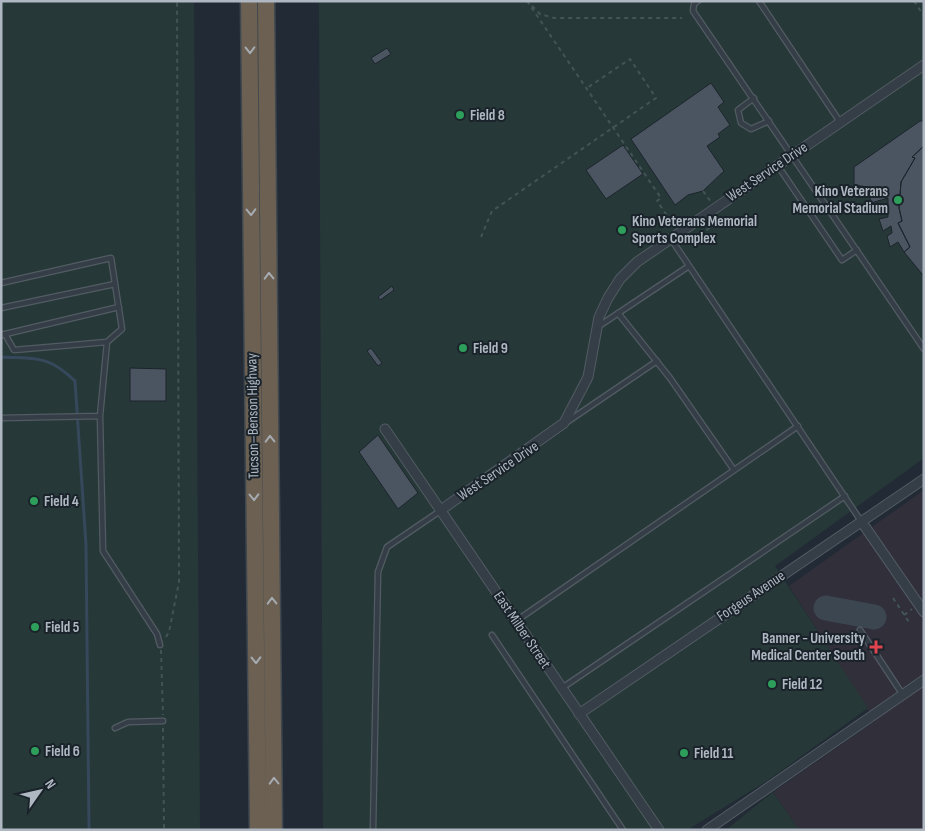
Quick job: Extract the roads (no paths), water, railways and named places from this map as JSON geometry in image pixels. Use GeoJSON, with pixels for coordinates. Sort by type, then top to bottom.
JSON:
{"type":"FeatureCollection","features":[{"type":"Feature","properties":{"kind":"highway","name":"Tucson–Benson Highway"},"geometry":{"type":"LineString","coordinates":[[249,1],[258,830]]}},
{"type":"Feature","properties":{"kind":"highway","name":"Tucson–Benson Highway"},"geometry":{"type":"LineString","coordinates":[[266,1],[274,830]]}},
{"type":"Feature","properties":{"kind":"street","name":"West Service Drive"},"geometry":{"type":"LineString","coordinates":[[441,510],[564,423],[588,377],[597,327],[608,298],[620,279],[636,262],[924,65]]}},
{"type":"Feature","properties":{"kind":"street","name":"East Milber Street"},"geometry":{"type":"LineString","coordinates":[[385,429],[659,830]]}},
{"type":"Feature","properties":{"kind":"street","name":"Forgeus Avenue"},"geometry":{"type":"LineString","coordinates":[[579,714],[924,479]]}},
{"type":"Feature","properties":{"kind":"street"},"geometry":{"type":"LineString","coordinates":[[861,521],[924,612]]}},
{"type":"Feature","properties":{"kind":"street"},"geometry":{"type":"LineString","coordinates":[[707,830],[924,680]]}},
{"type":"Feature","properties":{"kind":"lane"},"geometry":{"type":"LineString","coordinates":[[698,1],[694,4],[693,11],[924,349]]}},
{"type":"Feature","properties":{"kind":"lane"},"geometry":{"type":"LineString","coordinates":[[759,1],[840,122]]}},
{"type":"Feature","properties":{"kind":"lane"},"geometry":{"type":"LineString","coordinates":[[754,98],[738,110],[741,123],[751,129],[769,121]]}},
{"type":"Feature","properties":{"kind":"lane"},"geometry":{"type":"LineString","coordinates":[[778,166],[842,260],[857,250]]}},
{"type":"Feature","properties":{"kind":"lane"},"geometry":{"type":"LineString","coordinates":[[671,238],[861,521]]}},
{"type":"Feature","properties":{"kind":"lane"},"geometry":{"type":"LineString","coordinates":[[1,283],[111,258],[119,307],[122,329],[107,342],[14,350],[3,334],[119,307]]}},
{"type":"Feature","properties":{"kind":"lane"},"geometry":{"type":"LineString","coordinates":[[597,327],[690,266]]}},
{"type":"Feature","properties":{"kind":"lane"},"geometry":{"type":"LineString","coordinates":[[1,308],[115,284]]}},
{"type":"Feature","properties":{"kind":"lane"},"geometry":{"type":"LineString","coordinates":[[618,312],[657,361],[734,470]]}},
{"type":"Feature","properties":{"kind":"lane"},"geometry":{"type":"LineString","coordinates":[[107,342],[100,416],[103,551],[157,634],[160,645]]}},
{"type":"Feature","properties":{"kind":"lane"},"geometry":{"type":"LineString","coordinates":[[564,423],[657,361]]}},
{"type":"Feature","properties":{"kind":"lane"},"geometry":{"type":"LineString","coordinates":[[1,418],[100,416]]}},
{"type":"Feature","properties":{"kind":"lane"},"geometry":{"type":"LineString","coordinates":[[516,621],[798,426]]}},
{"type":"Feature","properties":{"kind":"lane"},"geometry":{"type":"LineString","coordinates":[[562,688],[845,496]]}},
{"type":"Feature","properties":{"kind":"lane"},"geometry":{"type":"LineString","coordinates":[[373,830],[378,572],[387,547],[441,510]]}},
{"type":"Feature","properties":{"kind":"lane"},"geometry":{"type":"LineString","coordinates":[[860,630],[903,694]]}},
{"type":"Feature","properties":{"kind":"lane"},"geometry":{"type":"LineString","coordinates":[[492,635],[623,830]]}},
{"type":"Feature","properties":{"kind":"lane"},"geometry":{"type":"LineString","coordinates":[[115,728],[128,722],[163,721]]}},
{"type":"Feature","properties":{"kind":"waterway"},"geometry":{"type":"LineString","coordinates":[[1,357],[41,360],[57,367],[75,381],[86,545],[89,830]]}},
{"type":"Feature","properties":{"kind":"place","name":"Field 8"},"geometry":{"type":"Point","coordinates":[460,115]}},
{"type":"Feature","properties":{"kind":"place","name":"Kino Veterans Memorial Stadium"},"geometry":{"type":"Point","coordinates":[898,200]}},
{"type":"Feature","properties":{"kind":"place","name":"Kino Veterans Memorial Sports Complex"},"geometry":{"type":"Point","coordinates":[622,230]}},
{"type":"Feature","properties":{"kind":"place","name":"Field 9"},"geometry":{"type":"Point","coordinates":[463,348]}},
{"type":"Feature","properties":{"kind":"place","name":"Field 4"},"geometry":{"type":"Point","coordinates":[34,501]}},
{"type":"Feature","properties":{"kind":"place","name":"Field 5"},"geometry":{"type":"Point","coordinates":[35,627]}},
{"type":"Feature","properties":{"kind":"place","name":"Banner - University Medical Center South"},"geometry":{"type":"Point","coordinates":[876,647]}},
{"type":"Feature","properties":{"kind":"place","name":"Field 12"},"geometry":{"type":"Point","coordinates":[772,684]}},
{"type":"Feature","properties":{"kind":"place","name":"Field 6"},"geometry":{"type":"Point","coordinates":[35,751]}},
{"type":"Feature","properties":{"kind":"place","name":"Field 11"},"geometry":{"type":"Point","coordinates":[684,753]}}]}
